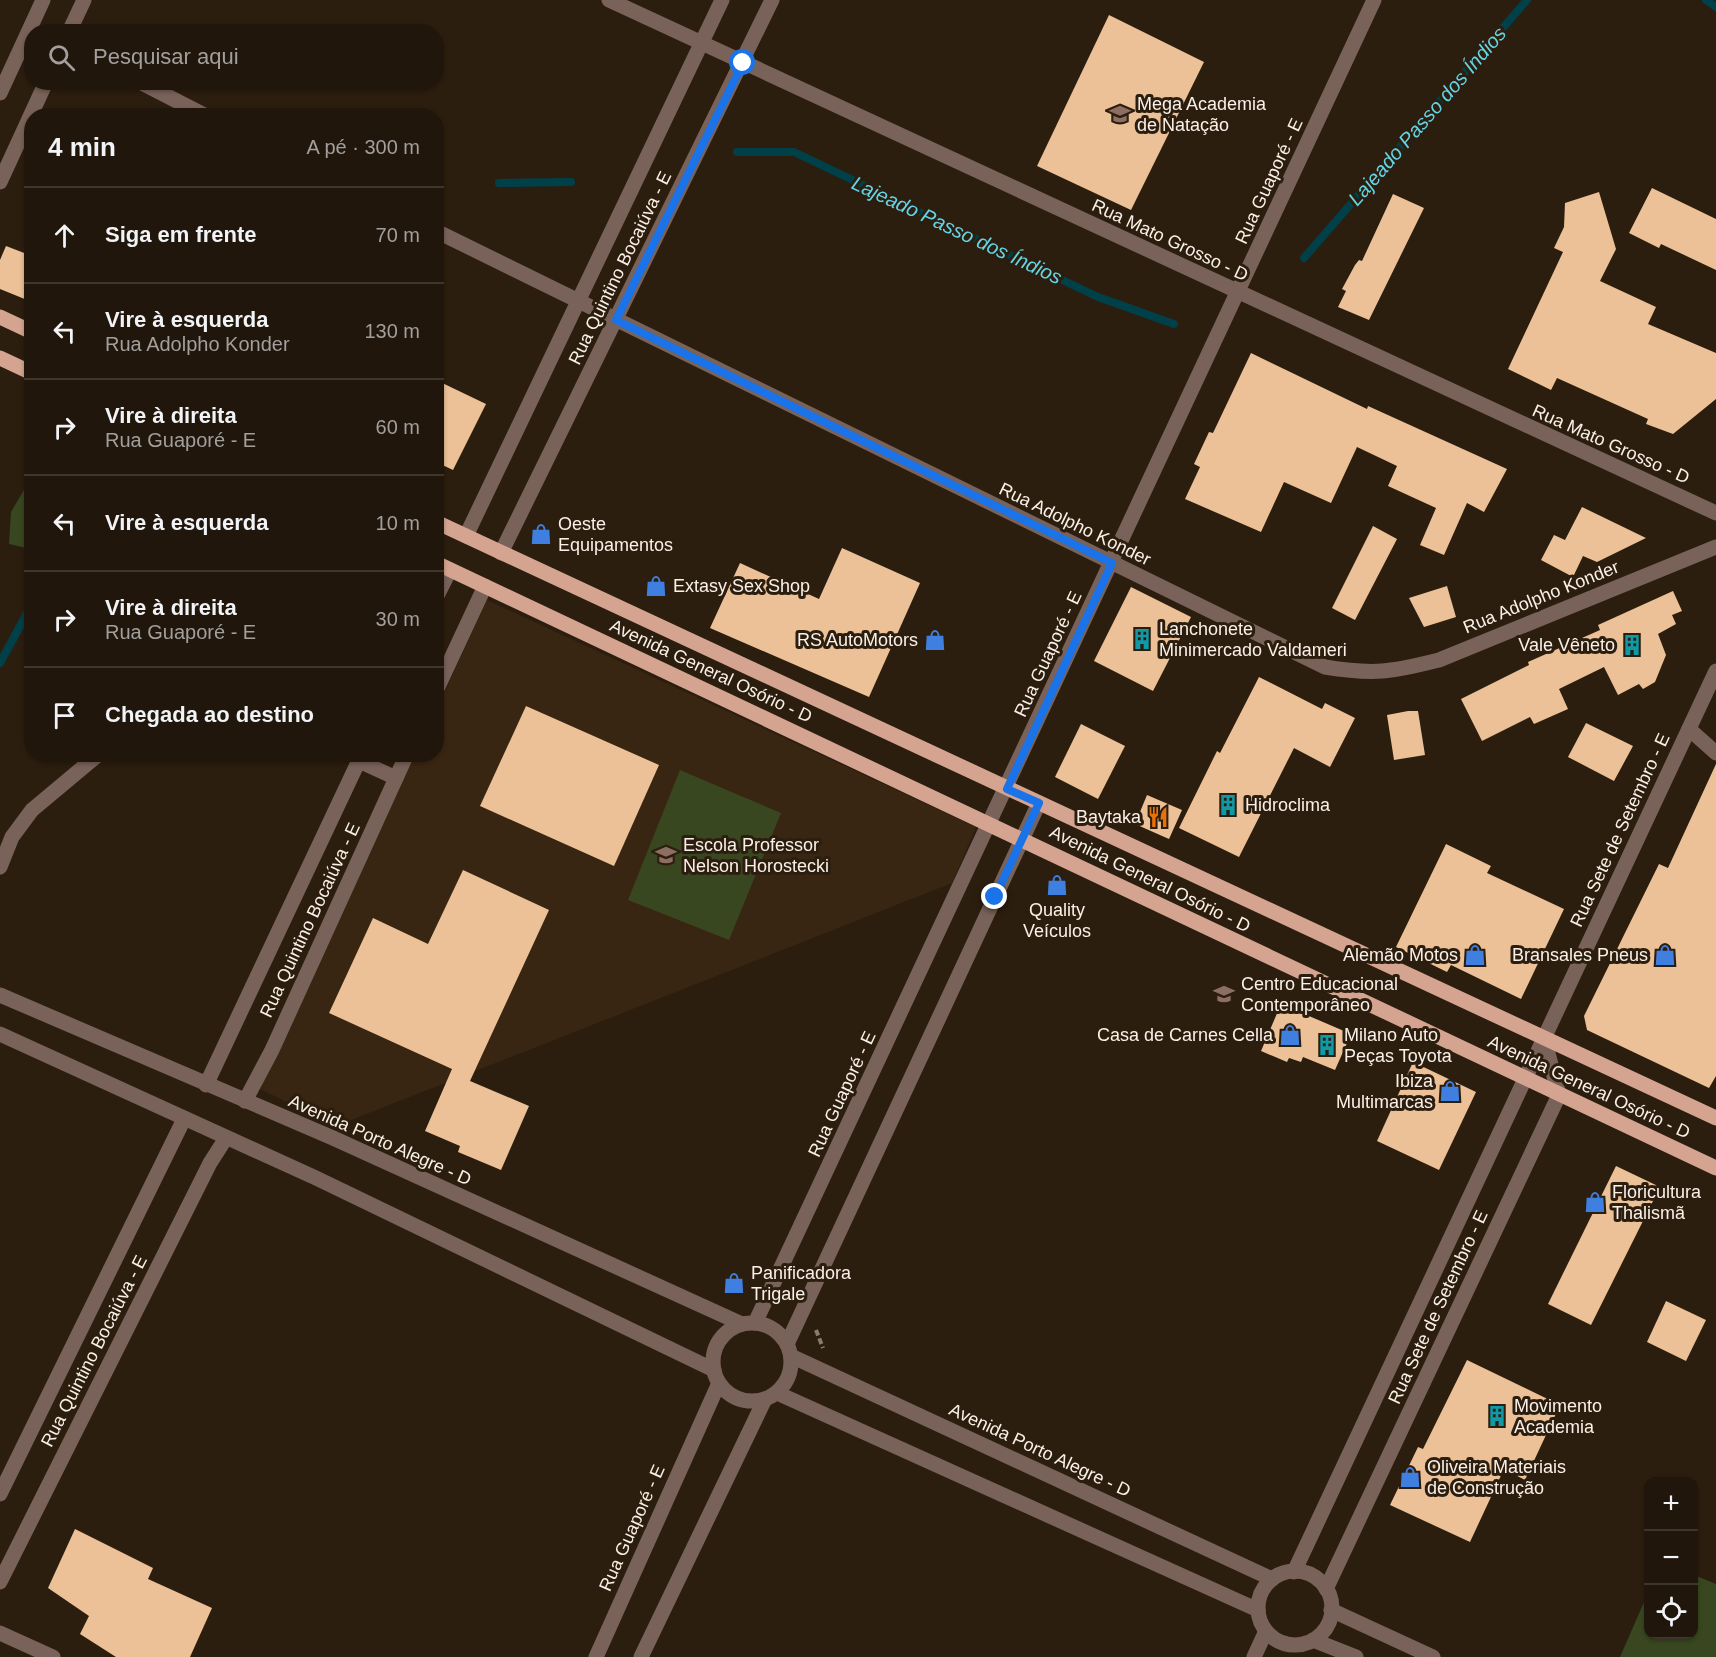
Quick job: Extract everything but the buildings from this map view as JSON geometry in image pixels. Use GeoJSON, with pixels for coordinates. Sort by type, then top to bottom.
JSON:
{"type":"FeatureCollection","features":[{"type":"Feature","properties":{"kind":"main road"},"geometry":{"type":"LineString","coordinates":[[0,317],[24,328]]}},
{"type":"Feature","properties":{"kind":"main road"},"geometry":{"type":"LineString","coordinates":[[0,358],[24,369]]}},
{"type":"Feature","properties":{"kind":"main road","name":"Avenida General Osório - D"},"geometry":{"type":"LineString","coordinates":[[444,526],[1716,1119]]}},
{"type":"Feature","properties":{"kind":"main road","name":"Avenida General Osório - D"},"geometry":{"type":"LineString","coordinates":[[444,566],[1716,1168]]}},
{"type":"Feature","properties":{"kind":"street"},"geometry":{"type":"LineString","coordinates":[[36,24],[43,0]]}},
{"type":"Feature","properties":{"kind":"street"},"geometry":{"type":"LineString","coordinates":[[73,24],[84,0]]}},
{"type":"Feature","properties":{"kind":"street","name":"Rua Mato Grosso - D"},"geometry":{"type":"LineString","coordinates":[[609,0],[1716,513]]}},
{"type":"Feature","properties":{"kind":"street","name":"Rua Quintino Bocaiúva - E"},"geometry":{"type":"LineString","coordinates":[[466,536],[722,0]]}},
{"type":"Feature","properties":{"kind":"street","name":"Rua Quintino Bocaiúva - E"},"geometry":{"type":"LineString","coordinates":[[501,553],[772,0]]}},
{"type":"Feature","properties":{"kind":"street","name":"Rua Guaporé - E"},"geometry":{"type":"LineString","coordinates":[[748,1324],[991,824],[1374,0]]}},
{"type":"Feature","properties":{"kind":"street"},"geometry":{"type":"LineString","coordinates":[[0,93],[24,48]]}},
{"type":"Feature","properties":{"kind":"street"},"geometry":{"type":"LineString","coordinates":[[34,108],[42,90]]}},
{"type":"Feature","properties":{"kind":"street"},"geometry":{"type":"LineString","coordinates":[[156,90],[190,108]]}},
{"type":"Feature","properties":{"kind":"street"},"geometry":{"type":"LineString","coordinates":[[0,182],[24,130]]}},
{"type":"Feature","properties":{"kind":"street","name":"Rua Adolpho Konder"},"geometry":{"type":"LineString","coordinates":[[444,235],[1324,667],[1365,674],[1394,671],[1439,660],[1716,547]]}},
{"type":"Feature","properties":{"kind":"street"},"geometry":{"type":"LineString","coordinates":[[444,674],[485,586]]}},
{"type":"Feature","properties":{"kind":"street","name":"Rua Sete de Setembro - E"},"geometry":{"type":"LineString","coordinates":[[1294,1572],[1716,671]]}},
{"type":"Feature","properties":{"kind":"street"},"geometry":{"type":"LineString","coordinates":[[1689,729],[1716,753]]}},
{"type":"Feature","properties":{"kind":"street"},"geometry":{"type":"LineString","coordinates":[[0,867],[12,837],[32,810],[89,762]]}},
{"type":"Feature","properties":{"kind":"street","name":"Rua Quintino Bocaiúva - E"},"geometry":{"type":"LineString","coordinates":[[206,1085],[359,762]]}},
{"type":"Feature","properties":{"kind":"street"},"geometry":{"type":"LineString","coordinates":[[368,762],[396,778]]}},
{"type":"Feature","properties":{"kind":"street","name":"Rua Quintino Bocaiúva - E"},"geometry":{"type":"LineString","coordinates":[[245,1101],[272,1050],[403,762]]}},
{"type":"Feature","properties":{"kind":"street"},"geometry":{"type":"LineString","coordinates":[[641,1657],[771,1396],[786,1382],[790,1370],[789,1350],[801,1314],[1039,803]]}},
{"type":"Feature","properties":{"kind":"street","name":"Avenida Porto Alegre - D"},"geometry":{"type":"LineString","coordinates":[[0,995],[748,1324]]}},
{"type":"Feature","properties":{"kind":"street"},"geometry":{"type":"LineString","coordinates":[[0,1034],[316,1178],[716,1376]]}},
{"type":"Feature","properties":{"kind":"street"},"geometry":{"type":"LineString","coordinates":[[1544,1038],[1559,1095]]}},
{"type":"Feature","properties":{"kind":"street","name":"Rua Sete de Setembro - E"},"geometry":{"type":"LineString","coordinates":[[1326,1589],[1559,1095]]}},
{"type":"Feature","properties":{"kind":"street","name":"Rua Quintino Bocaiúva - E"},"geometry":{"type":"LineString","coordinates":[[0,1494],[184,1119]]}},
{"type":"Feature","properties":{"kind":"street","name":"Rua Quintino Bocaiúva - E"},"geometry":{"type":"LineString","coordinates":[[0,1582],[210,1163],[225,1138]]}},
{"type":"Feature","properties":{"kind":"street"},"geometry":{"type":"LineString","coordinates":[[789,1350],[779,1333],[768,1326],[748,1324],[722,1337],[713,1359],[716,1376],[727,1393],[739,1399],[771,1396],[1258,1610]]}},
{"type":"Feature","properties":{"kind":"street","name":"Avenida Porto Alegre - D"},"geometry":{"type":"LineString","coordinates":[[789,1350],[824,1372],[1272,1579]]}},
{"type":"Feature","properties":{"kind":"street","name":"Rua Guaporé - E"},"geometry":{"type":"LineString","coordinates":[[596,1657],[716,1376]]}},
{"type":"Feature","properties":{"kind":"street"},"geometry":{"type":"LineString","coordinates":[[1303,1647],[1326,1628],[1331,1610],[1326,1589],[1307,1573],[1294,1572],[1272,1579],[1259,1598],[1258,1610],[1266,1631],[1282,1643],[1303,1647],[1356,1657]]}},
{"type":"Feature","properties":{"kind":"street"},"geometry":{"type":"LineString","coordinates":[[1331,1610],[1433,1657]]}},
{"type":"Feature","properties":{"kind":"street"},"geometry":{"type":"LineString","coordinates":[[1254,1657],[1266,1631]]}},
{"type":"Feature","properties":{"kind":"street"},"geometry":{"type":"LineString","coordinates":[[0,1633],[53,1657]]}},
{"type":"Feature","properties":{"kind":"path"},"geometry":{"type":"LineString","coordinates":[[801,1314],[814,1326],[821,1341],[824,1372]]}},
{"type":"Feature","properties":{"kind":"shaded area","name":"Escola Professor Nelson Horostecki"},"geometry":{"type":"Polygon","coordinates":[[[487,600],[976,827],[952,883],[336,1126],[260,1089],[412,762],[444,762],[444,694],[487,600]]]}},
{"type":"Feature","properties":{"kind":"green space"},"geometry":{"type":"Polygon","coordinates":[[[24,490],[24,547],[9,544],[11,512],[24,490]]]}},
{"type":"Feature","properties":{"kind":"green space"},"geometry":{"type":"Polygon","coordinates":[[[680,770],[781,813],[729,940],[628,900],[680,770]]]}},
{"type":"Feature","properties":{"kind":"green space"},"geometry":{"type":"Polygon","coordinates":[[[1698,1577],[1716,1584],[1716,1657],[1620,1657],[1644,1602],[1644,1639],[1698,1639],[1698,1577]]]}},
{"type":"Feature","properties":{"kind":"waterway","name":"Lajeado Passo dos Índios"},"geometry":{"type":"LineString","coordinates":[[1304,258],[1527,0]]}},
{"type":"Feature","properties":{"kind":"waterway"},"geometry":{"type":"LineString","coordinates":[[1706,0],[1716,7]]}},
{"type":"Feature","properties":{"kind":"waterway","name":"Lajeado Passo dos Índios"},"geometry":{"type":"LineString","coordinates":[[737,152],[794,152],[1098,297],[1174,324]]}},
{"type":"Feature","properties":{"kind":"waterway","name":"Lajeado Passo dos Índios"},"geometry":{"type":"LineString","coordinates":[[499,183],[571,182]]}},
{"type":"Feature","properties":{"kind":"waterway","name":"Lajeado Passo dos Índios"},"geometry":{"type":"LineString","coordinates":[[0,663],[24,619]]}},
{"type":"Feature","properties":{"kind":"place","name":"Mega Academia de Natação"},"geometry":{"type":"Point","coordinates":[1120,114]}},
{"type":"Feature","properties":{"kind":"place","name":"Oeste Equipamentos"},"geometry":{"type":"Point","coordinates":[541,534]}},
{"type":"Feature","properties":{"kind":"place","name":"Extasy Sex Shop"},"geometry":{"type":"Point","coordinates":[656,586]}},
{"type":"Feature","properties":{"kind":"place","name":"Lanchonete Minimercado Valdameri"},"geometry":{"type":"Point","coordinates":[1142,639]}},
{"type":"Feature","properties":{"kind":"place","name":"RS AutoMotors"},"geometry":{"type":"Point","coordinates":[935,640]}},
{"type":"Feature","properties":{"kind":"place","name":"Vale Vêneto"},"geometry":{"type":"Point","coordinates":[1632,645]}},
{"type":"Feature","properties":{"kind":"place","name":"Hidroclima"},"geometry":{"type":"Point","coordinates":[1228,805]}},
{"type":"Feature","properties":{"kind":"place","name":"Baytaka"},"geometry":{"type":"Point","coordinates":[1158,817]}},
{"type":"Feature","properties":{"kind":"place","name":"Escola Professor Nelson Horostecki"},"geometry":{"type":"Point","coordinates":[666,855]}},
{"type":"Feature","properties":{"kind":"place","name":"Quality Veículos"},"geometry":{"type":"Point","coordinates":[1057,885]}},
{"type":"Feature","properties":{"kind":"place","name":"Alemão Motos"},"geometry":{"type":"Point","coordinates":[1475,955]}},
{"type":"Feature","properties":{"kind":"place","name":"Bransales Pneus"},"geometry":{"type":"Point","coordinates":[1665,955]}},
{"type":"Feature","properties":{"kind":"place","name":"Centro Educacional Contemporâneo"},"geometry":{"type":"Point","coordinates":[1224,994]}},
{"type":"Feature","properties":{"kind":"place","name":"Casa de Carnes Cella"},"geometry":{"type":"Point","coordinates":[1290,1035]}},
{"type":"Feature","properties":{"kind":"place","name":"Milano Auto Peças Toyota"},"geometry":{"type":"Point","coordinates":[1327,1045]}},
{"type":"Feature","properties":{"kind":"place","name":"Ibiza Multimarcas"},"geometry":{"type":"Point","coordinates":[1450,1091]}},
{"type":"Feature","properties":{"kind":"place","name":"Floricultura Thalismã"},"geometry":{"type":"Point","coordinates":[1595,1202]}},
{"type":"Feature","properties":{"kind":"place","name":"Panificadora Trigale"},"geometry":{"type":"Point","coordinates":[734,1283]}},
{"type":"Feature","properties":{"kind":"place","name":"Movimento Academia"},"geometry":{"type":"Point","coordinates":[1497,1416]}},
{"type":"Feature","properties":{"kind":"place","name":"Oliveira Materiais de Construção"},"geometry":{"type":"Point","coordinates":[1410,1477]}},
{"type":"Feature","properties":{"kind":"route"},"geometry":{"type":"LineString","coordinates":[[743,63],[616,320],[1112,563],[1007,789],[1039,803],[995,897]]}}]}
